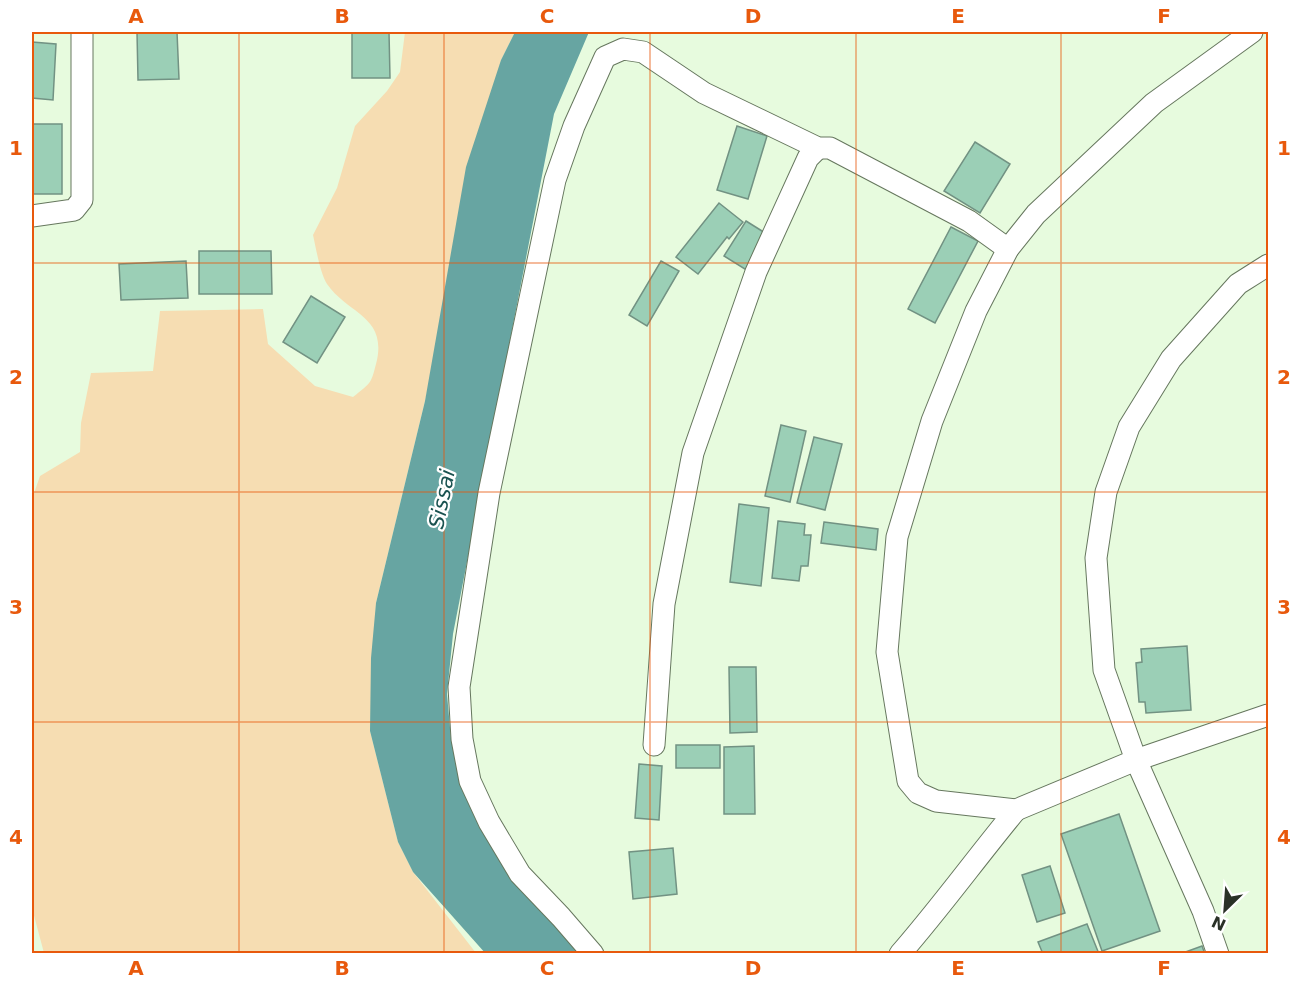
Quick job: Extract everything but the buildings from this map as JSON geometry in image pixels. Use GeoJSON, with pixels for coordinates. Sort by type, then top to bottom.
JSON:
{"type":"FeatureCollection","features":[{"type":"Feature","properties":{"kind":"street"},"geometry":{"type":"LineString","coordinates":[[32,216],[74,210],[82,200],[82,32]]}},
{"type":"Feature","properties":{"kind":"street"},"geometry":{"type":"LineString","coordinates":[[1016,810],[936,801],[918,794],[908,781],[888,651],[897,537],[932,421],[976,311],[1008,249],[1036,214],[1154,103],[1252,32]]}},
{"type":"Feature","properties":{"kind":"street"},"geometry":{"type":"LineString","coordinates":[[593,954],[561,916],[520,874],[489,822],[470,781],[462,739],[459,687],[489,493],[555,180],[574,126],[605,57],[623,49],[643,52],[704,93],[818,148],[830,148],[959,216],[1008,249]]}},
{"type":"Feature","properties":{"kind":"street"},"geometry":{"type":"LineString","coordinates":[[654,745],[664,604],[693,453],[756,272],[808,158],[818,148]]}},
{"type":"Feature","properties":{"kind":"street"},"geometry":{"type":"LineString","coordinates":[[1218,954],[1203,911],[1136,759],[1104,670],[1096,558],[1106,492],[1129,427],[1171,359],[1238,284],[1269,265]]}},
{"type":"Feature","properties":{"kind":"street"},"geometry":{"type":"LineString","coordinates":[[900,954],[936,913],[1016,810],[1136,759],[1269,716]]}},
{"type":"Feature","properties":{"kind":"shaded area"},"geometry":{"type":"Polygon","coordinates":[[[405,32],[515,32],[501,60],[425,401],[376,603],[370,731],[398,842],[413,872],[476,953],[44,953],[32,908],[32,499],[40,476],[80,452],[81,423],[91,373],[153,371],[160,311],[263,309],[268,344],[315,386],[353,397],[367,385],[372,378],[377,360],[376,334],[371,325],[327,284],[320,267],[313,235],[337,188],[355,126],[387,91],[400,72],[405,32]]]}},
{"type":"Feature","properties":{"kind":"water","name":"Sissai"},"geometry":{"type":"Polygon","coordinates":[[[515,32],[589,32],[554,114],[453,634],[447,694],[451,739],[463,788],[493,849],[522,888],[578,953],[486,954],[413,872],[398,842],[370,731],[371,658],[376,603],[425,401],[466,167],[501,60],[515,32]]]}}]}
